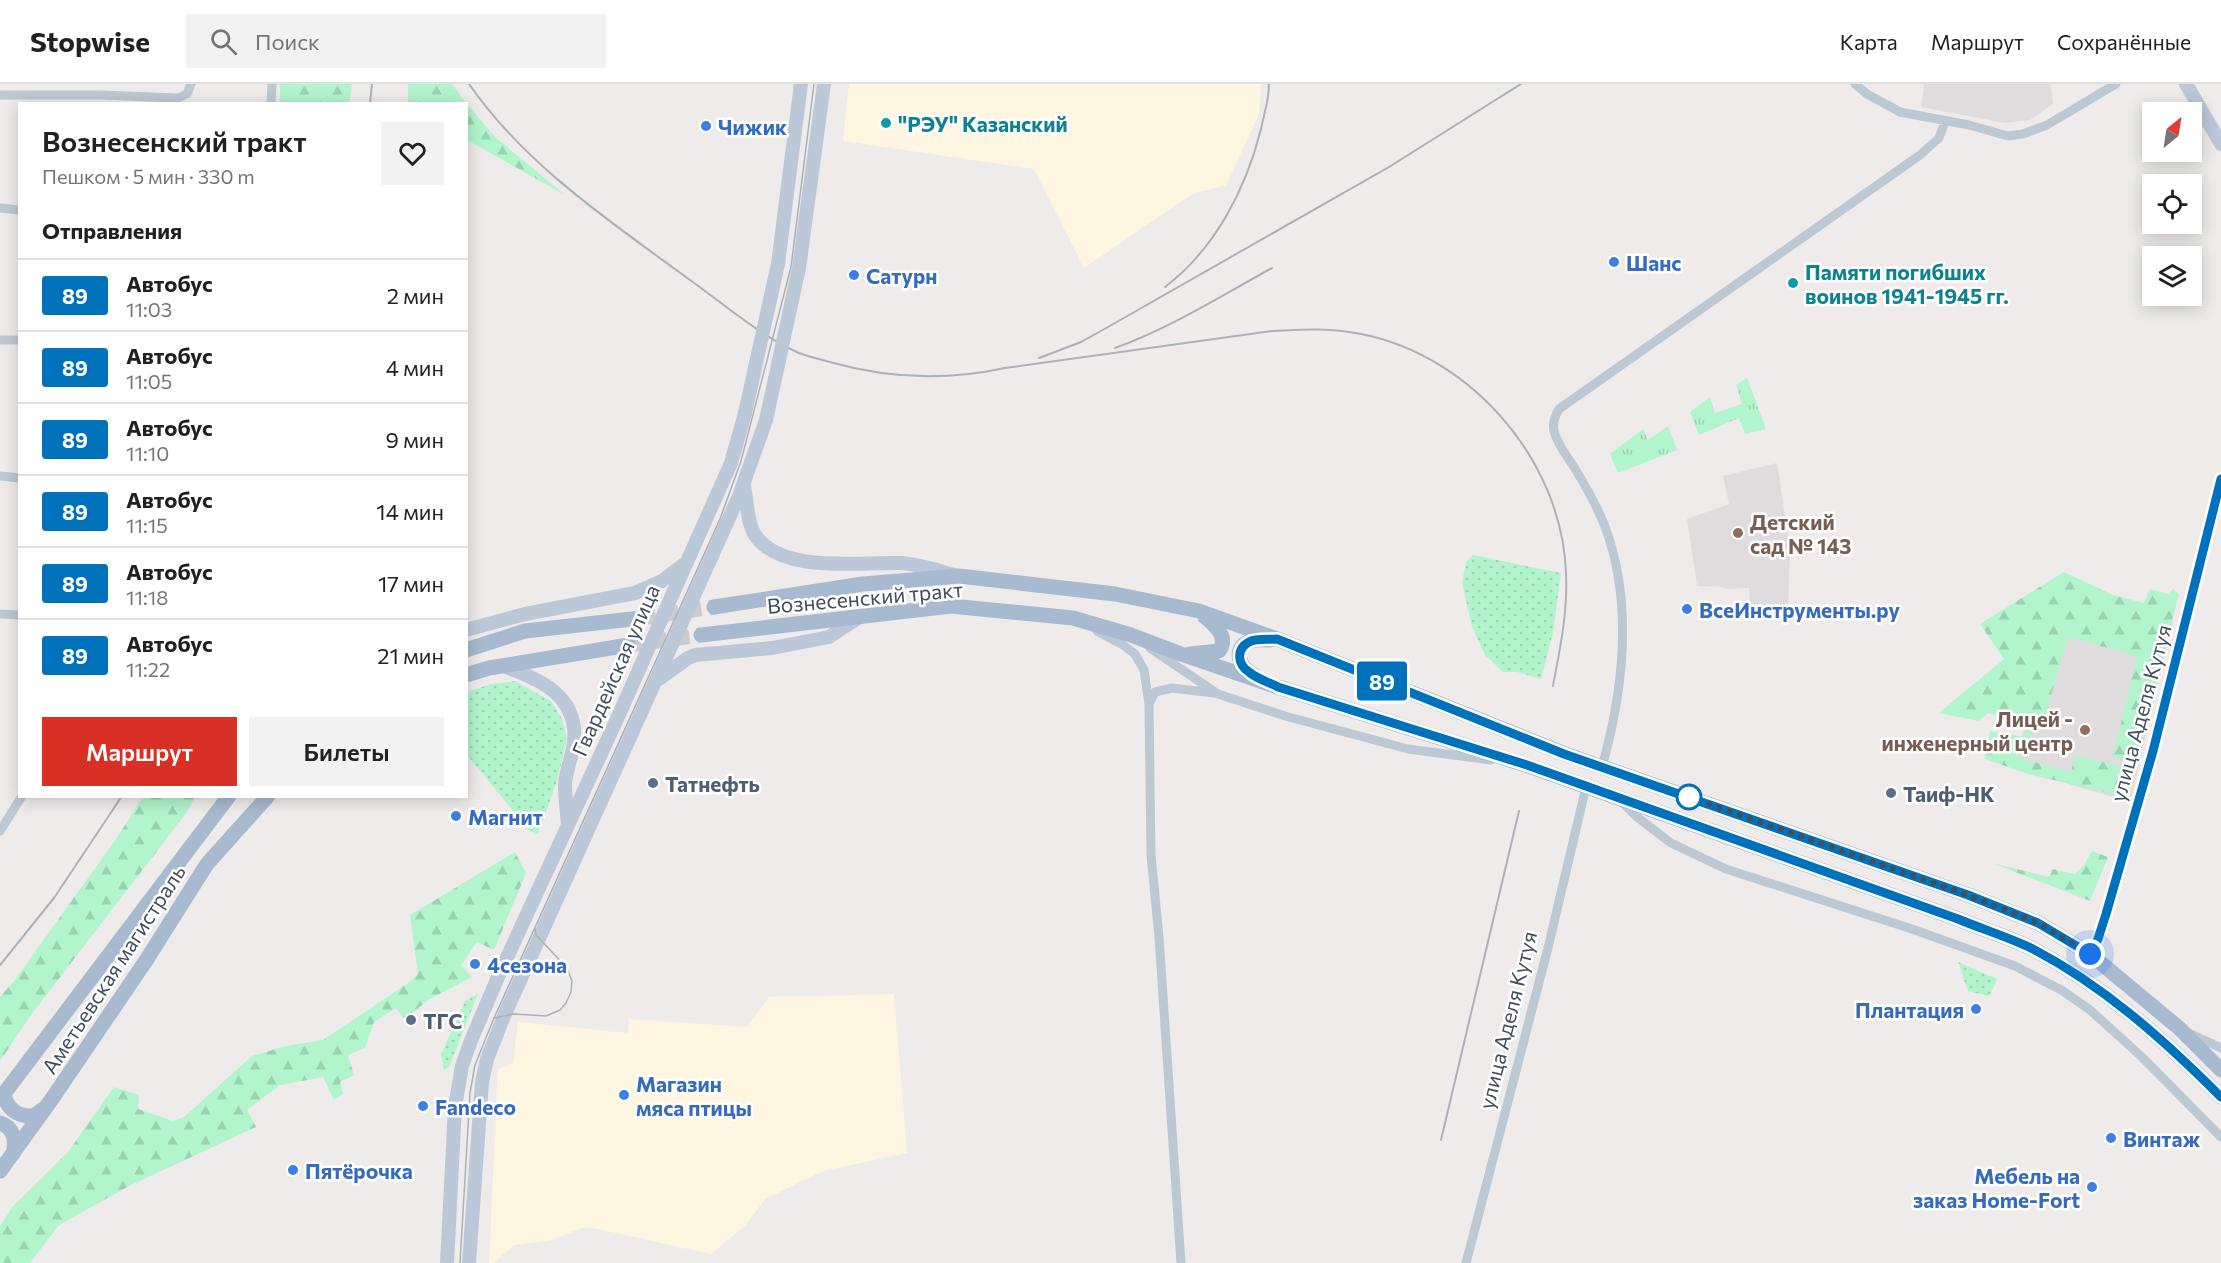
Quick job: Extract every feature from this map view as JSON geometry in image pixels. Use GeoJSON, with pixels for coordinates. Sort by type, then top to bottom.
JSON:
{"type":"FeatureCollection","features":[{"type":"Feature","properties":{"kind":"main road","name":"Гвардейская улица"},"geometry":{"type":"LineString","coordinates":[[447,1263],[455,1107],[462,1066],[498,977],[568,827],[730,463],[745,412],[778,264],[801,84]]}},
{"type":"Feature","properties":{"kind":"main road","name":"Гвардейская улица"},"geometry":{"type":"LineString","coordinates":[[469,1263],[479,1109],[487,1059],[744,483],[766,420],[799,268],[824,84]]}},
{"type":"Feature","properties":{"kind":"main road"},"geometry":{"type":"LineString","coordinates":[[2186,84],[2221,144]]}},
{"type":"Feature","properties":{"kind":"main road"},"geometry":{"type":"LineString","coordinates":[[744,483],[754,534],[774,552],[790,558],[842,565],[900,563],[922,566],[959,576]]}},
{"type":"Feature","properties":{"kind":"main road"},"geometry":{"type":"LineString","coordinates":[[468,629],[525,614],[635,593],[662,581],[684,564]]}},
{"type":"Feature","properties":{"kind":"main road","name":"Вознесенский тракт"},"geometry":{"type":"LineString","coordinates":[[714,608],[863,584],[959,576],[1115,594],[1198,611],[1277,639],[1602,767],[1968,895],[2038,923],[2090,954],[2179,1028],[2221,1070]]}},
{"type":"Feature","properties":{"kind":"main road","name":"Вознесенский тракт"},"geometry":{"type":"LineString","coordinates":[[701,635],[951,606],[1073,618],[1131,634],[1181,654],[1278,687],[1527,765],[1958,919],[2029,947],[2080,976],[2118,1003],[2181,1057],[2221,1097]]}},
{"type":"Feature","properties":{"kind":"main road"},"geometry":{"type":"LineString","coordinates":[[1181,654],[1204,654],[1219,651],[1222,646],[1223,639],[1218,628],[1198,611]]}},
{"type":"Feature","properties":{"kind":"main road"},"geometry":{"type":"LineString","coordinates":[[657,680],[688,658],[772,648],[829,637],[861,616]]}},
{"type":"Feature","properties":{"kind":"main road"},"geometry":{"type":"LineString","coordinates":[[468,649],[525,631],[641,618]]}},
{"type":"Feature","properties":{"kind":"main road"},"geometry":{"type":"LineString","coordinates":[[1277,639],[1250,641],[1238,655],[1241,664],[1249,672],[1278,687]]}},
{"type":"Feature","properties":{"kind":"main road"},"geometry":{"type":"LineString","coordinates":[[468,675],[503,666],[629,645]]}},
{"type":"Feature","properties":{"kind":"main road"},"geometry":{"type":"LineString","coordinates":[[503,666],[545,684],[568,707],[574,724],[574,744],[565,782],[568,827]]}},
{"type":"Feature","properties":{"kind":"main road","name":"Аметьевская магистраль"},"geometry":{"type":"LineString","coordinates":[[2,1097],[227,798]]}},
{"type":"Feature","properties":{"kind":"main road","name":"Аметьевская магистраль"},"geometry":{"type":"LineString","coordinates":[[0,1171],[147,959],[207,864],[266,798]]}},
{"type":"Feature","properties":{"kind":"main road"},"geometry":{"type":"LineString","coordinates":[[2,1097],[22,1116],[34,1116],[47,1106]]}},
{"type":"Feature","properties":{"kind":"main road"},"geometry":{"type":"LineString","coordinates":[[0,1123],[11,1130],[14,1141],[13,1154]]}},
{"type":"Feature","properties":{"kind":"main road"},"geometry":{"type":"LineString","coordinates":[[447,1248],[470,1249]]}},
{"type":"Feature","properties":{"kind":"street"},"geometry":{"type":"LineString","coordinates":[[100,95],[102,84]]}},
{"type":"Feature","properties":{"kind":"street"},"geometry":{"type":"LineString","coordinates":[[0,95],[100,95],[177,99],[187,94],[191,84]]}},
{"type":"Feature","properties":{"kind":"street"},"geometry":{"type":"LineString","coordinates":[[271,102],[273,84]]}},
{"type":"Feature","properties":{"kind":"street"},"geometry":{"type":"LineString","coordinates":[[1855,84],[1866,94],[1900,112],[1969,125],[2008,136],[2023,134],[2047,125],[2116,84]]}},
{"type":"Feature","properties":{"kind":"street"},"geometry":{"type":"LineString","coordinates":[[1602,767],[1613,726],[1621,669],[1622,599],[1614,556],[1604,525],[1584,483],[1558,441],[1554,432],[1555,417],[1564,404],[1920,155],[1939,138],[1946,122]]}},
{"type":"Feature","properties":{"kind":"street"},"geometry":{"type":"LineString","coordinates":[[0,208],[18,210]]}},
{"type":"Feature","properties":{"kind":"street"},"geometry":{"type":"LineString","coordinates":[[0,340],[18,340]]}},
{"type":"Feature","properties":{"kind":"street"},"geometry":{"type":"LineString","coordinates":[[0,476],[18,478]]}},
{"type":"Feature","properties":{"kind":"street","name":"улица Аделя Кутуя"},"geometry":{"type":"LineString","coordinates":[[2090,954],[2098,939],[2106,914],[2153,751],[2221,479]]}},
{"type":"Feature","properties":{"kind":"street"},"geometry":{"type":"LineString","coordinates":[[0,614],[18,615]]}},
{"type":"Feature","properties":{"kind":"street"},"geometry":{"type":"LineString","coordinates":[[1073,618],[1123,645],[1135,654],[1144,670],[1149,704],[1151,855],[1159,937],[1181,1263]]}},
{"type":"Feature","properties":{"kind":"street"},"geometry":{"type":"LineString","coordinates":[[1131,634],[1218,694]]}},
{"type":"Feature","properties":{"kind":"street"},"geometry":{"type":"LineString","coordinates":[[1149,704],[1155,692],[1172,688],[1218,694],[1285,717],[1408,749],[1527,765]]}},
{"type":"Feature","properties":{"kind":"street","name":"улица Аделя Кутуя"},"geometry":{"type":"LineString","coordinates":[[1466,1263],[1548,948],[1586,787]]}},
{"type":"Feature","properties":{"kind":"street"},"geometry":{"type":"LineString","coordinates":[[1617,797],[1637,817],[1671,843],[1726,868],[2004,962],[2063,991],[2090,1010],[2112,1030],[2221,1137]]}},
{"type":"Feature","properties":{"kind":"street"},"geometry":{"type":"LineString","coordinates":[[0,831],[21,798]]}},
{"type":"Feature","properties":{"kind":"street"},"geometry":{"type":"LineString","coordinates":[[2179,1028],[2221,1048]]}},
{"type":"Feature","properties":{"kind":"street"},"geometry":{"type":"LineString","coordinates":[[2211,1125],[2221,1131]]}},
{"type":"Feature","properties":{"kind":"shaded area"},"geometry":{"type":"Polygon","coordinates":[[[849,84],[1261,84],[1259,114],[1226,185],[1192,194],[1084,268],[1034,169],[843,141],[849,84]]]}},
{"type":"Feature","properties":{"kind":"shaded area"},"geometry":{"type":"Polygon","coordinates":[[[1924,84],[2051,84],[2053,104],[2030,120],[2005,123],[1921,107],[1924,84]]]}},
{"type":"Feature","properties":{"kind":"shaded area","name":"Детский сад № 143"},"geometry":{"type":"Polygon","coordinates":[[[1777,463],[1790,548],[1788,618],[1751,617],[1749,588],[1727,589],[1697,586],[1687,519],[1729,504],[1723,476],[1777,463]]]}},
{"type":"Feature","properties":{"kind":"shaded area","name":"Лицей - инженерный центр"},"geometry":{"type":"Polygon","coordinates":[[[2109,602],[2173,621],[2130,802],[2014,768],[2058,605],[2109,602]]]}},
{"type":"Feature","properties":{"kind":"shaded area"},"geometry":{"type":"Polygon","coordinates":[[[894,994],[907,1153],[823,1171],[765,1199],[746,1225],[711,1254],[589,1227],[552,1240],[514,1245],[493,1263],[489,1263],[498,1069],[513,1063],[518,1022],[628,1033],[629,1019],[747,1027],[769,997],[894,994]]]}},
{"type":"Feature","properties":{"kind":"green space"},"geometry":{"type":"Polygon","coordinates":[[[280,84],[352,84],[349,102],[280,102],[280,84]]]}},
{"type":"Feature","properties":{"kind":"green space"},"geometry":{"type":"Polygon","coordinates":[[[408,84],[452,84],[465,102],[408,102],[408,84]]]}},
{"type":"Feature","properties":{"kind":"green space"},"geometry":{"type":"Polygon","coordinates":[[[468,105],[494,136],[565,195],[468,141],[468,105]]]}},
{"type":"Feature","properties":{"kind":"green space"},"geometry":{"type":"Polygon","coordinates":[[[1747,378],[1766,429],[1745,434],[1739,418],[1699,435],[1690,412],[1710,397],[1715,413],[1742,404],[1736,385],[1747,378]]]}},
{"type":"Feature","properties":{"kind":"green space"},"geometry":{"type":"Polygon","coordinates":[[[1668,426],[1677,450],[1618,473],[1610,454],[1643,429],[1648,440],[1668,426]]]}},
{"type":"Feature","properties":{"kind":"green space"},"geometry":{"type":"Polygon","coordinates":[[[1473,555],[1561,573],[1553,633],[1541,679],[1517,672],[1503,672],[1485,655],[1472,627],[1462,582],[1466,562],[1473,555]]]}},
{"type":"Feature","properties":{"kind":"green space"},"geometry":{"type":"Polygon","coordinates":[[[2064,572],[2113,595],[2144,603],[2150,589],[2168,594],[2173,589],[2179,594],[2135,762],[2113,756],[2137,656],[2068,637],[2041,730],[2032,729],[2029,740],[2019,739],[2016,757],[2071,772],[2075,755],[2134,770],[2126,797],[2028,774],[1985,759],[1990,731],[2025,737],[2029,722],[1988,713],[1979,721],[1939,713],[2004,659],[1980,624],[2064,572]]]}},
{"type":"Feature","properties":{"kind":"green space"},"geometry":{"type":"Polygon","coordinates":[[[515,681],[551,701],[562,719],[567,739],[556,784],[538,834],[529,830],[468,756],[468,692],[491,684],[515,681]]]}},
{"type":"Feature","properties":{"kind":"green space"},"geometry":{"type":"Polygon","coordinates":[[[142,798],[194,798],[187,812],[31,1015],[0,1061],[0,997],[114,842],[142,798]]]}},
{"type":"Feature","properties":{"kind":"green space"},"geometry":{"type":"Polygon","coordinates":[[[2092,851],[2108,857],[2090,901],[1992,863],[2049,877],[2053,869],[2075,874],[2084,865],[2092,851]]]}},
{"type":"Feature","properties":{"kind":"green space"},"geometry":{"type":"Polygon","coordinates":[[[515,852],[526,873],[494,950],[477,942],[461,965],[472,977],[428,1000],[405,1019],[396,1008],[374,1022],[365,1048],[348,1055],[354,1075],[340,1082],[343,1094],[334,1100],[323,1077],[280,1085],[247,1110],[256,1127],[131,1185],[59,1225],[30,1263],[0,1263],[0,1226],[13,1206],[68,1152],[114,1087],[139,1095],[138,1109],[173,1121],[184,1117],[252,1056],[286,1046],[323,1040],[418,974],[410,915],[515,852]]]}},
{"type":"Feature","properties":{"kind":"green space"},"geometry":{"type":"Polygon","coordinates":[[[1958,962],[1997,979],[1988,996],[1968,991],[1958,962]]]}},
{"type":"Feature","properties":{"kind":"green space"},"geometry":{"type":"Polygon","coordinates":[[[478,994],[449,1067],[444,1070],[441,1055],[465,1001],[478,994]]]}},
{"type":"Feature","properties":{"kind":"tunnel"},"geometry":{"type":"LineString","coordinates":[[641,618],[714,607]]}},
{"type":"Feature","properties":{"kind":"tunnel"},"geometry":{"type":"LineString","coordinates":[[629,645],[701,635]]}},
{"type":"Feature","properties":{"kind":"tram line"},"geometry":{"type":"LineString","coordinates":[[460,1263],[470,1093],[475,1065],[494,1018],[720,519],[741,461],[791,267],[814,84]]}},
{"type":"Feature","properties":{"kind":"tram line"},"geometry":{"type":"LineString","coordinates":[[494,1018],[514,1014],[546,1016],[560,1010],[566,1003],[571,992],[572,981],[567,968],[536,935],[535,928]]}},
{"type":"Feature","properties":{"kind":"railway"},"geometry":{"type":"LineString","coordinates":[[370,102],[372,84]]}},
{"type":"Feature","properties":{"kind":"railway"},"geometry":{"type":"LineString","coordinates":[[469,84],[516,141],[571,191],[756,329],[784,346],[811,357],[852,368],[895,375],[961,375],[1272,331],[1321,330],[1349,332],[1391,342],[1431,360],[1468,385],[1500,415],[1526,450],[1547,489],[1560,530],[1566,573],[1565,616],[1553,686]]}},
{"type":"Feature","properties":{"kind":"railway"},"geometry":{"type":"LineString","coordinates":[[1165,287],[1199,255],[1226,216],[1237,195],[1255,151],[1269,84]]}},
{"type":"Feature","properties":{"kind":"railway"},"geometry":{"type":"LineString","coordinates":[[1039,358],[1081,342],[1108,327],[1389,167],[1521,84]]}},
{"type":"Feature","properties":{"kind":"railway"},"geometry":{"type":"LineString","coordinates":[[1115,348],[1175,321],[1272,268]]}},
{"type":"Feature","properties":{"kind":"railway"},"geometry":{"type":"LineString","coordinates":[[0,965],[54,898],[121,798]]}},
{"type":"Feature","properties":{"kind":"railway"},"geometry":{"type":"LineString","coordinates":[[1441,1140],[1519,811]]}},
{"type":"Feature","properties":{"kind":"bus line","name":"89"},"geometry":{"type":"LineString","coordinates":[[2221,479],[2153,751],[2106,914],[2098,939],[2090,954],[2038,923],[1968,895],[1564,754],[1277,639],[1250,641],[1238,655],[1241,664],[1249,672],[1278,687],[1527,765],[1958,919],[2029,947],[2080,976],[2118,1003],[2181,1057],[2221,1097]]}},
{"type":"Feature","properties":{"kind":"place","name":"\"РЭУ\" Казанский"},"geometry":{"type":"Point","coordinates":[886,123]}},
{"type":"Feature","properties":{"kind":"place","name":"Чижик"},"geometry":{"type":"Point","coordinates":[706,126]}},
{"type":"Feature","properties":{"kind":"place","name":"Шанс"},"geometry":{"type":"Point","coordinates":[1614,262]}},
{"type":"Feature","properties":{"kind":"place","name":"Сатурн"},"geometry":{"type":"Point","coordinates":[854,275]}},
{"type":"Feature","properties":{"kind":"place","name":"Памяти погибших воинов 1941-1945 гг."},"geometry":{"type":"Point","coordinates":[1793,283]}},
{"type":"Feature","properties":{"kind":"place","name":"Детский сад № 143"},"geometry":{"type":"Point","coordinates":[1738,533]}},
{"type":"Feature","properties":{"kind":"place","name":"ВсеИнструменты.ру"},"geometry":{"type":"Point","coordinates":[1687,609]}},
{"type":"Feature","properties":{"kind":"place","name":"Лицей - инженерный центр"},"geometry":{"type":"Point","coordinates":[2085,730]}},
{"type":"Feature","properties":{"kind":"place","name":"Татнефть"},"geometry":{"type":"Point","coordinates":[653,783]}},
{"type":"Feature","properties":{"kind":"place","name":"Таиф-НК"},"geometry":{"type":"Point","coordinates":[1891,793]}},
{"type":"Feature","properties":{"kind":"place","name":"Магнит"},"geometry":{"type":"Point","coordinates":[456,816]}},
{"type":"Feature","properties":{"kind":"place","name":"4сезона"},"geometry":{"type":"Point","coordinates":[475,964]}},
{"type":"Feature","properties":{"kind":"place","name":"Плантация"},"geometry":{"type":"Point","coordinates":[1976,1009]}},
{"type":"Feature","properties":{"kind":"place","name":"ТГС"},"geometry":{"type":"Point","coordinates":[411,1020]}},
{"type":"Feature","properties":{"kind":"place","name":"Магазин мяса птицы"},"geometry":{"type":"Point","coordinates":[624,1095]}},
{"type":"Feature","properties":{"kind":"place","name":"Fandeco"},"geometry":{"type":"Point","coordinates":[423,1106]}},
{"type":"Feature","properties":{"kind":"place","name":"Винтаж"},"geometry":{"type":"Point","coordinates":[2111,1138]}},
{"type":"Feature","properties":{"kind":"place","name":"Пятёрочка"},"geometry":{"type":"Point","coordinates":[293,1170]}},
{"type":"Feature","properties":{"kind":"place","name":"Мебель на заказ Home-Fort"},"geometry":{"type":"Point","coordinates":[2092,1187]}},
{"type":"Feature","properties":{"kind":"route"},"geometry":{"type":"LineString","coordinates":[[1689,797],[1968,895],[2038,923],[2090,954]]}}]}
